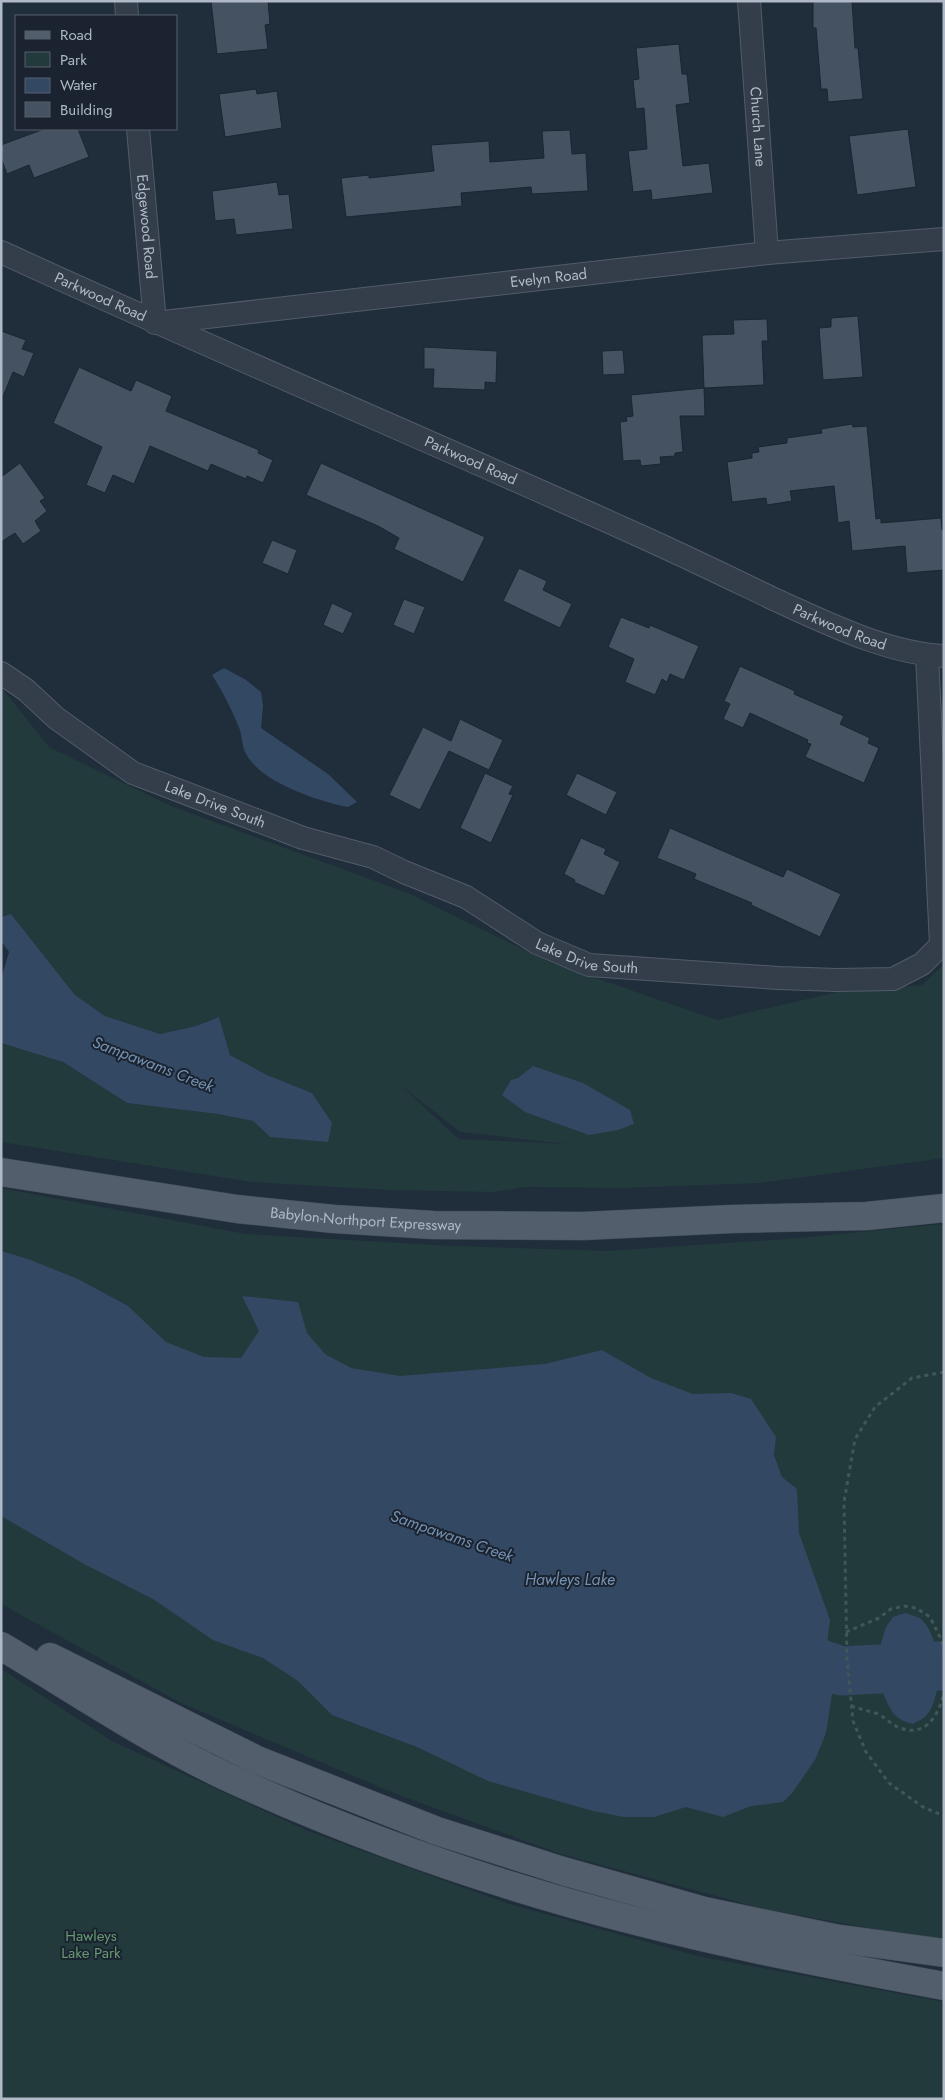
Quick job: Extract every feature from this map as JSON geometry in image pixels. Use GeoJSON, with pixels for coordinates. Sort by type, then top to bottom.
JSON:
{"type":"FeatureCollection","features":[{"type":"Feature","properties":{"kind":"main road","name":"Babylon-Northport Expressway"},"geometry":{"type":"LineString","coordinates":[[1,1172],[201,1204],[376,1222],[475,1226],[583,1226],[732,1219]]}},
{"type":"Feature","properties":{"kind":"main road"},"geometry":{"type":"LineString","coordinates":[[732,1219],[866,1199],[944,1190]]}},
{"type":"Feature","properties":{"kind":"main road"},"geometry":{"type":"LineString","coordinates":[[732,1219],[867,1216],[944,1208]]}},
{"type":"Feature","properties":{"kind":"main road"},"geometry":{"type":"LineString","coordinates":[[1,1628],[65,1665],[250,1756],[378,1809],[437,1831],[548,1867],[704,1911],[834,1938],[944,1954]]}},
{"type":"Feature","properties":{"kind":"main road"},"geometry":{"type":"LineString","coordinates":[[1,1646],[140,1731],[223,1774],[307,1812],[399,1847],[510,1886],[637,1921],[753,1948],[944,1986]]}},
{"type":"Feature","properties":{"kind":"street"},"geometry":{"type":"LineString","coordinates":[[126,1],[127,15]]}},
{"type":"Feature","properties":{"kind":"street","name":"Church Lane"},"geometry":{"type":"LineString","coordinates":[[749,1],[767,253]]}},
{"type":"Feature","properties":{"kind":"street","name":"Edgewood Road"},"geometry":{"type":"LineString","coordinates":[[138,130],[155,322]]}},
{"type":"Feature","properties":{"kind":"street","name":"Evelyn Road"},"geometry":{"type":"LineString","coordinates":[[155,322],[767,253],[944,238]]}},
{"type":"Feature","properties":{"kind":"street","name":"Parkwood Road"},"geometry":{"type":"LineString","coordinates":[[1,252],[155,322],[623,528],[806,614],[865,638],[936,656]]}},
{"type":"Feature","properties":{"kind":"street","name":"Lake Drive South"},"geometry":{"type":"LineString","coordinates":[[1,673],[26,690],[56,718],[134,773],[303,838],[373,857],[404,872],[466,897],[537,943],[589,965],[778,978],[837,980],[894,978],[922,964],[941,944],[936,656]]}},
{"type":"Feature","properties":{"kind":"path"},"geometry":{"type":"LineString","coordinates":[[944,1372],[912,1378],[875,1407],[855,1439],[844,1502],[848,1686],[853,1721],[866,1752],[889,1783],[923,1807],[944,1816]]}},
{"type":"Feature","properties":{"kind":"path"},"geometry":{"type":"LineString","coordinates":[[846,1632],[879,1618],[891,1609],[904,1606],[916,1608],[930,1616],[941,1639],[944,1653]]}},
{"type":"Feature","properties":{"kind":"path"},"geometry":{"type":"LineString","coordinates":[[851,1706],[880,1715],[895,1726],[909,1730],[920,1729],[934,1720],[944,1693]]}},
{"type":"Feature","properties":{"kind":"green space"},"geometry":{"type":"Polygon","coordinates":[[[1,687],[49,747],[171,806],[410,894],[547,961],[717,1020],[837,992],[922,985],[944,964],[944,1158],[761,1183],[623,1188],[527,1187],[493,1192],[388,1190],[251,1182],[1,1142],[1,1043],[63,1062],[127,1103],[218,1114],[253,1121],[270,1137],[267,1075],[230,1055],[219,1017],[196,1026],[160,1034],[105,1016],[75,995],[12,915],[1,917],[1,687]],[[400,1085],[459,1139],[567,1144],[460,1132],[400,1085]]]}},
{"type":"Feature","properties":{"kind":"green space"},"geometry":{"type":"Polygon","coordinates":[[[1,1188],[246,1234],[452,1246],[608,1251],[787,1239],[944,1224],[944,1939],[902,1934],[764,1909],[561,1854],[396,1794],[181,1703],[1,1604],[1,1188]]]}},
{"type":"Feature","properties":{"kind":"green space","name":"Hawleys Lake Park"},"geometry":{"type":"Polygon","coordinates":[[[1,1669],[112,1741],[308,1831],[509,1904],[698,1956],[944,2002],[944,2099],[1,2099],[1,1669]]]}},
{"type":"Feature","properties":{"kind":"water"},"geometry":{"type":"Polygon","coordinates":[[[224,668],[246,680],[261,692],[263,706],[261,728],[328,774],[357,802],[348,807],[306,795],[276,781],[252,763],[243,747],[240,730],[234,715],[212,675],[224,668]]]}},
{"type":"Feature","properties":{"kind":"water"},"geometry":{"type":"Polygon","coordinates":[[[11,914],[75,995],[105,1016],[160,1034],[196,1026],[219,1017],[230,1055],[267,1075],[312,1093],[332,1123],[328,1142],[270,1137],[253,1121],[218,1114],[127,1103],[63,1062],[1,1043],[1,979],[9,952],[1,941],[1,917],[11,914]]]}},
{"type":"Feature","properties":{"kind":"water"},"geometry":{"type":"Polygon","coordinates":[[[533,1066],[583,1083],[630,1110],[634,1124],[618,1130],[589,1135],[525,1112],[502,1095],[511,1080],[518,1078],[533,1066]]]}},
{"type":"Feature","properties":{"kind":"water","name":"Hawleys Lake"},"geometry":{"type":"Polygon","coordinates":[[[1,1251],[28,1259],[78,1279],[128,1306],[166,1342],[204,1357],[241,1358],[259,1331],[242,1296],[298,1302],[307,1333],[325,1354],[351,1368],[400,1376],[545,1364],[602,1350],[651,1378],[693,1394],[731,1393],[751,1399],[776,1437],[774,1455],[782,1477],[797,1489],[799,1533],[830,1620],[827,1645],[830,1658],[840,1660],[842,1683],[833,1687],[826,1733],[815,1760],[792,1793],[783,1802],[751,1806],[723,1817],[686,1807],[654,1817],[624,1817],[593,1811],[488,1781],[417,1747],[332,1715],[298,1681],[263,1658],[213,1640],[153,1599],[86,1565],[1,1516],[1,1251]]]}},
{"type":"Feature","properties":{"kind":"water"},"geometry":{"type":"Polygon","coordinates":[[[905,1613],[920,1618],[933,1638],[937,1652],[938,1680],[932,1706],[926,1716],[913,1724],[900,1719],[892,1711],[881,1689],[854,1683],[853,1659],[878,1652],[886,1627],[893,1617],[905,1613]]]}},
{"type":"Feature","properties":{"kind":"building"},"geometry":{"type":"Polygon","coordinates":[[[211,1],[268,1],[270,24],[265,25],[268,49],[217,54],[211,1]]]}},
{"type":"Feature","properties":{"kind":"building"},"geometry":{"type":"Polygon","coordinates":[[[813,1],[852,1],[855,48],[858,48],[863,99],[828,102],[827,89],[821,89],[816,28],[813,28],[813,1]]]}},
{"type":"Feature","properties":{"kind":"building"},"geometry":{"type":"Polygon","coordinates":[[[679,44],[682,74],[687,74],[690,103],[676,105],[683,166],[709,163],[713,193],[652,200],[651,190],[633,192],[628,151],[647,149],[644,108],[636,109],[633,80],[639,79],[636,48],[679,44]]]}},
{"type":"Feature","properties":{"kind":"building"},"geometry":{"type":"Polygon","coordinates":[[[256,89],[257,94],[277,91],[282,128],[225,137],[219,94],[256,89]]]}},
{"type":"Feature","properties":{"kind":"building"},"geometry":{"type":"Polygon","coordinates":[[[908,129],[916,187],[857,195],[849,136],[908,129]]]}},
{"type":"Feature","properties":{"kind":"building"},"geometry":{"type":"Polygon","coordinates":[[[41,130],[78,130],[89,157],[34,178],[29,165],[7,174],[1,158],[1,145],[41,130]]]}},
{"type":"Feature","properties":{"kind":"building"},"geometry":{"type":"Polygon","coordinates":[[[570,130],[572,154],[586,153],[588,191],[532,194],[531,187],[461,193],[462,206],[346,217],[341,178],[369,175],[369,178],[434,171],[431,145],[489,141],[490,162],[544,158],[542,131],[570,130]]]}},
{"type":"Feature","properties":{"kind":"building"},"geometry":{"type":"Polygon","coordinates":[[[277,182],[279,195],[289,194],[293,229],[236,235],[234,219],[215,221],[212,191],[277,182]]]}},
{"type":"Feature","properties":{"kind":"building"},"geometry":{"type":"Polygon","coordinates":[[[858,316],[863,377],[823,380],[819,328],[831,327],[831,318],[858,316]]]}},
{"type":"Feature","properties":{"kind":"building"},"geometry":{"type":"Polygon","coordinates":[[[767,319],[768,341],[762,341],[764,385],[704,388],[702,335],[734,334],[733,320],[767,319]]]}},
{"type":"Feature","properties":{"kind":"building"},"geometry":{"type":"Polygon","coordinates":[[[1,331],[26,340],[22,349],[34,353],[24,377],[13,372],[2,399],[1,331]]]}},
{"type":"Feature","properties":{"kind":"building"},"geometry":{"type":"Polygon","coordinates":[[[424,347],[497,351],[496,383],[485,382],[485,390],[433,388],[434,369],[424,369],[424,347]]]}},
{"type":"Feature","properties":{"kind":"building"},"geometry":{"type":"Polygon","coordinates":[[[623,350],[625,374],[603,375],[602,351],[623,350]]]}},
{"type":"Feature","properties":{"kind":"building"},"geometry":{"type":"Polygon","coordinates":[[[79,367],[131,391],[136,380],[172,396],[166,411],[259,450],[258,453],[273,460],[263,483],[247,476],[246,479],[211,464],[208,471],[150,446],[134,484],[113,475],[105,493],[86,485],[102,447],[53,423],[79,367]]]}},
{"type":"Feature","properties":{"kind":"building"},"geometry":{"type":"Polygon","coordinates":[[[704,388],[705,416],[680,416],[683,452],[675,453],[675,456],[660,457],[661,464],[641,466],[640,460],[623,461],[620,422],[627,421],[626,417],[633,416],[631,395],[704,388]]]}},
{"type":"Feature","properties":{"kind":"building"},"geometry":{"type":"Polygon","coordinates":[[[852,424],[853,427],[867,426],[876,519],[881,518],[881,523],[941,518],[942,530],[944,530],[944,570],[907,573],[905,546],[852,551],[849,521],[838,523],[834,486],[790,491],[792,501],[767,505],[766,498],[732,502],[727,462],[752,458],[752,453],[759,452],[758,447],[787,443],[787,438],[822,433],[821,429],[852,424]]]}},
{"type":"Feature","properties":{"kind":"building"},"geometry":{"type":"Polygon","coordinates":[[[20,463],[45,498],[40,501],[47,511],[35,521],[41,531],[23,544],[15,533],[1,542],[1,477],[20,463]]]}},
{"type":"Feature","properties":{"kind":"building"},"geometry":{"type":"Polygon","coordinates":[[[321,463],[485,537],[463,582],[394,549],[399,538],[378,526],[306,495],[321,463]]]}},
{"type":"Feature","properties":{"kind":"building"},"geometry":{"type":"Polygon","coordinates":[[[272,540],[297,550],[288,574],[262,563],[272,540]]]}},
{"type":"Feature","properties":{"kind":"building"},"geometry":{"type":"Polygon","coordinates":[[[519,568],[547,581],[543,590],[572,604],[560,628],[503,601],[519,568]]]}},
{"type":"Feature","properties":{"kind":"building"},"geometry":{"type":"Polygon","coordinates":[[[404,599],[425,607],[414,634],[393,625],[404,599]]]}},
{"type":"Feature","properties":{"kind":"building"},"geometry":{"type":"Polygon","coordinates":[[[332,603],[353,613],[343,634],[323,625],[332,603]]]}},
{"type":"Feature","properties":{"kind":"building"},"geometry":{"type":"Polygon","coordinates":[[[621,617],[649,628],[650,625],[699,646],[684,680],[670,674],[667,682],[662,679],[655,695],[625,682],[634,659],[608,647],[621,617]]]}},
{"type":"Feature","properties":{"kind":"building"},"geometry":{"type":"Polygon","coordinates":[[[740,666],[795,691],[794,694],[844,716],[840,724],[870,738],[868,743],[879,748],[864,783],[805,757],[811,744],[807,743],[808,740],[750,713],[743,728],[723,719],[730,704],[724,701],[740,666]]]}},
{"type":"Feature","properties":{"kind":"building"},"geometry":{"type":"Polygon","coordinates":[[[460,719],[503,740],[489,770],[449,751],[420,810],[389,795],[423,727],[451,741],[460,719]]]}},
{"type":"Feature","properties":{"kind":"building"},"geometry":{"type":"Polygon","coordinates":[[[485,773],[513,786],[509,794],[513,795],[491,843],[460,828],[485,773]]]}},
{"type":"Feature","properties":{"kind":"building"},"geometry":{"type":"Polygon","coordinates":[[[577,773],[617,792],[606,815],[566,795],[577,773]]]}},
{"type":"Feature","properties":{"kind":"building"},"geometry":{"type":"Polygon","coordinates":[[[670,828],[783,877],[787,869],[841,894],[820,937],[751,905],[752,903],[694,879],[696,874],[657,858],[670,828]]]}},
{"type":"Feature","properties":{"kind":"building"},"geometry":{"type":"Polygon","coordinates":[[[581,838],[606,849],[604,854],[620,862],[604,896],[574,882],[575,880],[564,874],[581,838]]]}},
{"type":"Feature","properties":{"kind":"waterway","name":"Sampawams Creek"},"geometry":{"type":"LineString","coordinates":[[779,1649],[841,1671],[939,1666]]}}]}
